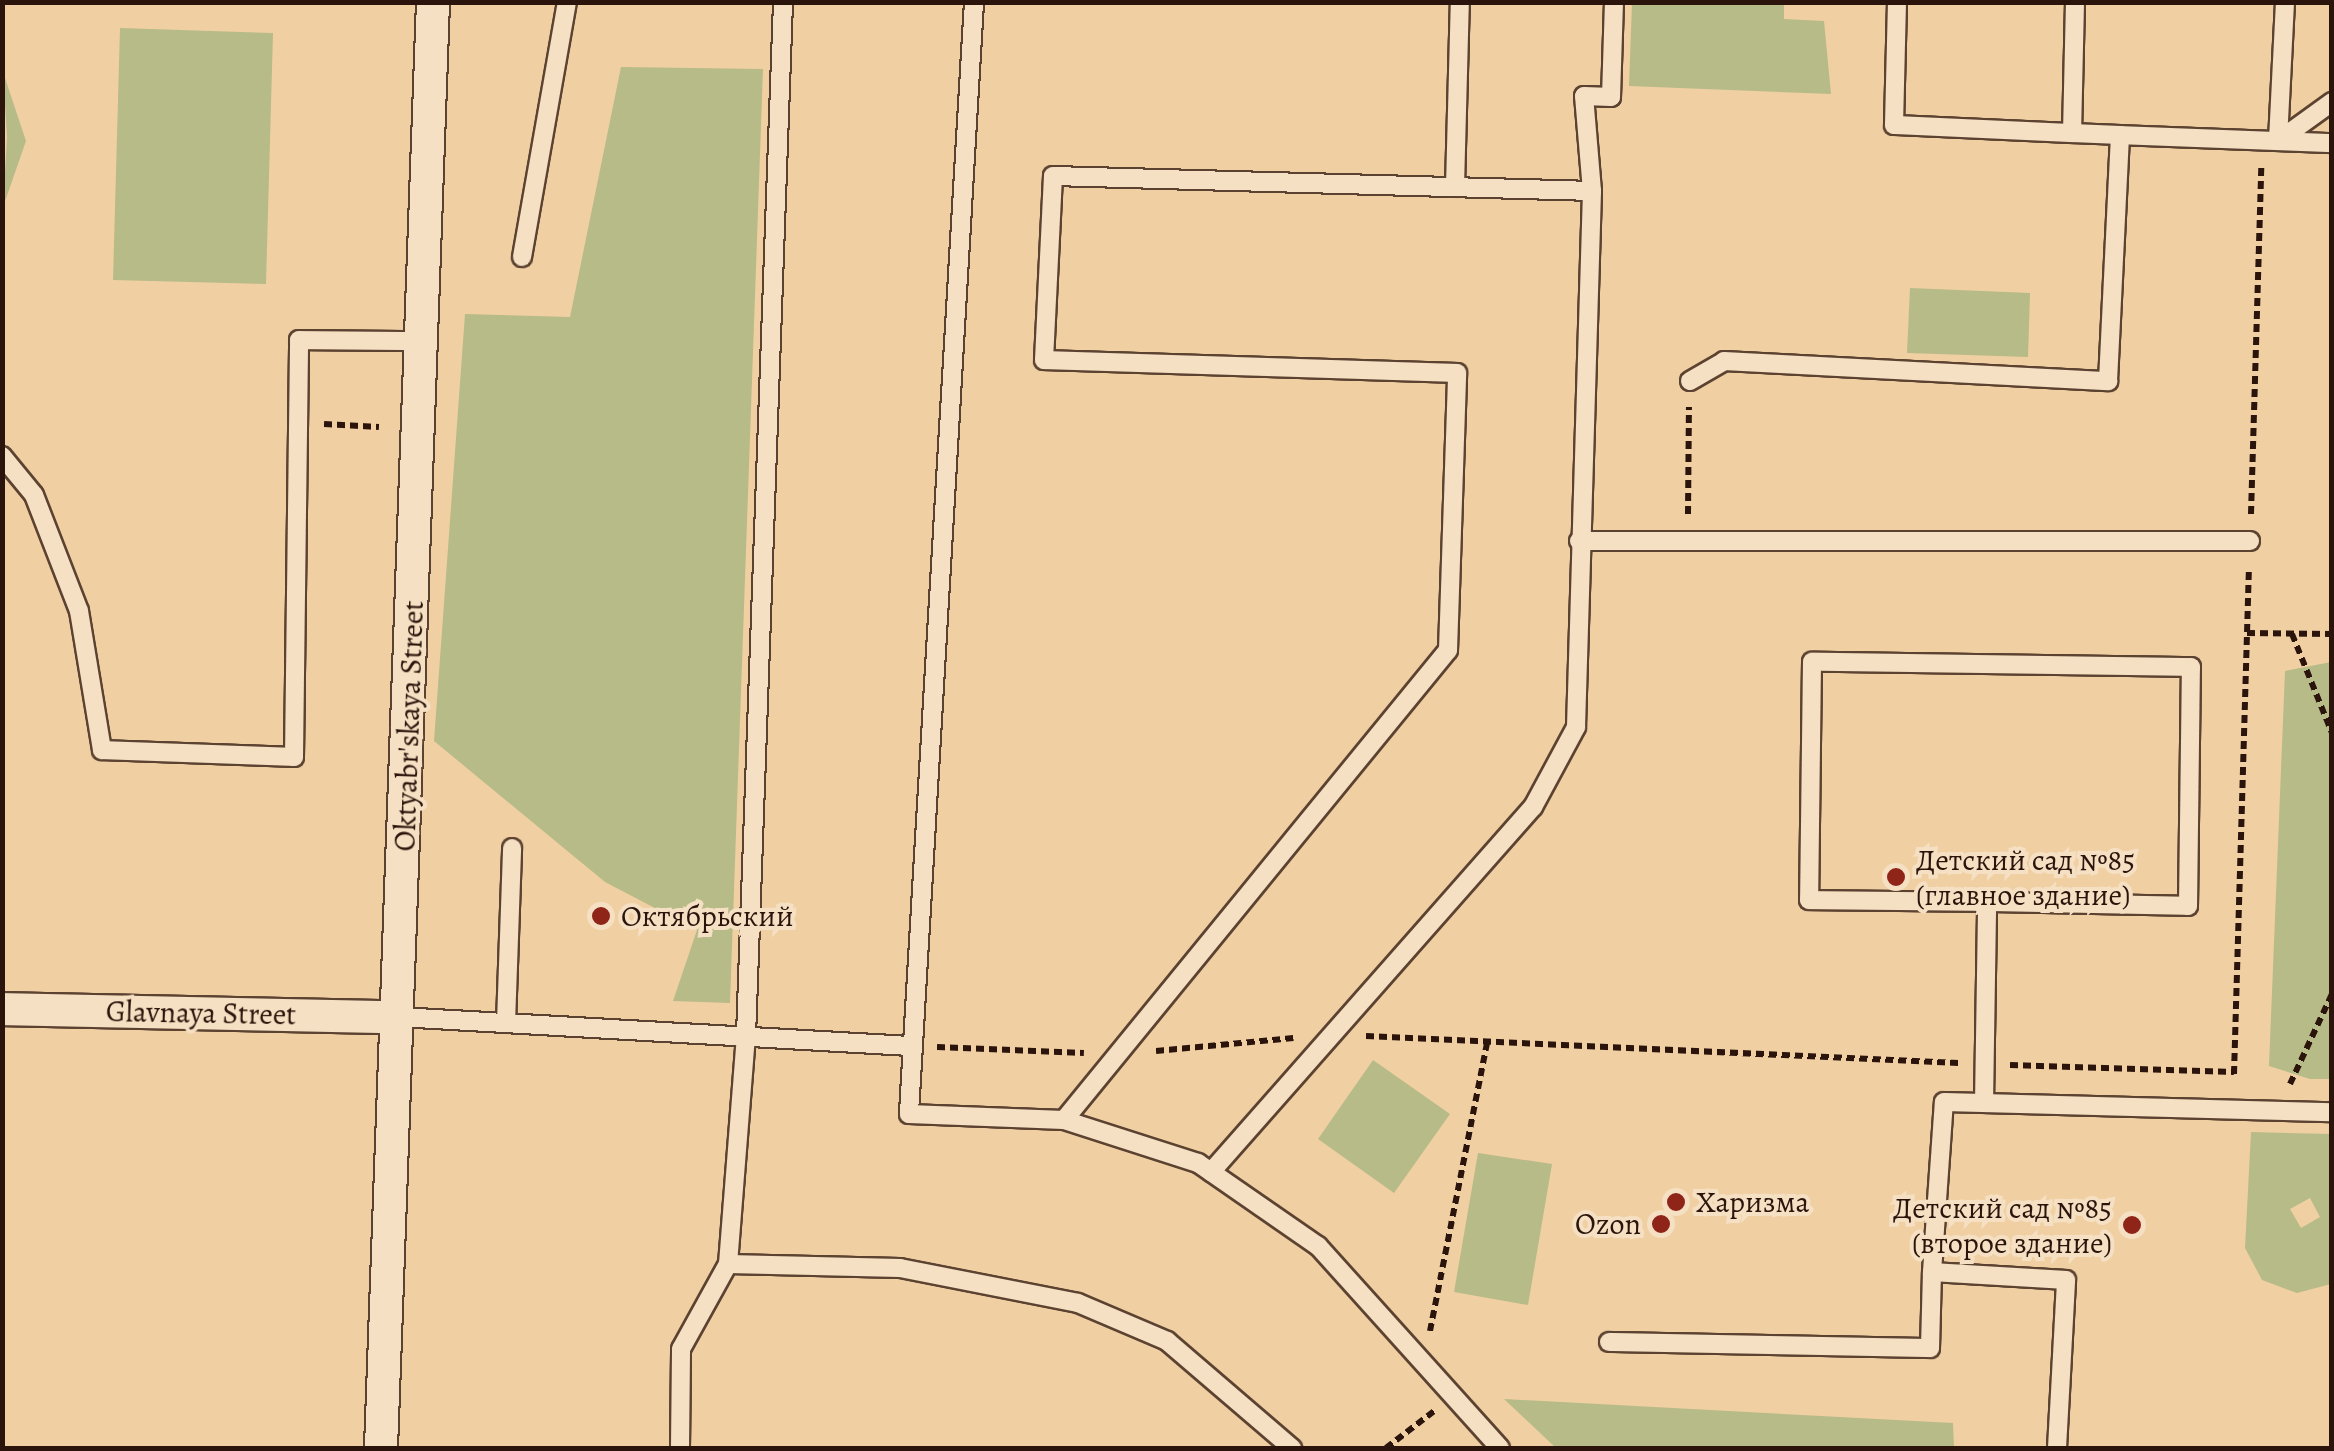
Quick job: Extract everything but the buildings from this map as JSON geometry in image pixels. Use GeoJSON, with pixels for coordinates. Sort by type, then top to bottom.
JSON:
{"type":"FeatureCollection","features":[{"type":"Feature","properties":{"kind":"street","name":"Oktyabr'skaya Street"},"geometry":{"type":"LineString","coordinates":[[381,1448],[433,2]]}},
{"type":"Feature","properties":{"kind":"street","name":"Glavnaya Street"},"geometry":{"type":"LineString","coordinates":[[2,1009],[399,1017]]}},
{"type":"Feature","properties":{"kind":"lane"},"geometry":{"type":"LineString","coordinates":[[522,257],[567,2]]}},
{"type":"Feature","properties":{"kind":"lane"},"geometry":{"type":"LineString","coordinates":[[680,1448],[681,1349],[728,1264],[746,1036],[783,2]]}},
{"type":"Feature","properties":{"kind":"lane"},"geometry":{"type":"LineString","coordinates":[[974,2],[909,1114],[1064,1120],[1211,1172],[1318,1246],[1500,1448]]}},
{"type":"Feature","properties":{"kind":"lane"},"geometry":{"type":"LineString","coordinates":[[1456,187],[1460,2]]}},
{"type":"Feature","properties":{"kind":"lane"},"geometry":{"type":"LineString","coordinates":[[1211,1172],[1533,807],[1576,727],[1592,190],[1584,96],[1611,97],[1614,2]]}},
{"type":"Feature","properties":{"kind":"lane"},"geometry":{"type":"LineString","coordinates":[[1897,2],[1894,125],[2332,143]]}},
{"type":"Feature","properties":{"kind":"lane"},"geometry":{"type":"LineString","coordinates":[[2072,133],[2075,2]]}},
{"type":"Feature","properties":{"kind":"lane"},"geometry":{"type":"LineString","coordinates":[[2270,141],[2285,2]]}},
{"type":"Feature","properties":{"kind":"lane"},"geometry":{"type":"LineString","coordinates":[[2270,141],[2332,102]]}},
{"type":"Feature","properties":{"kind":"lane"},"geometry":{"type":"LineString","coordinates":[[1690,380],[1724,361],[2108,381],[2120,134]]}},
{"type":"Feature","properties":{"kind":"lane"},"geometry":{"type":"LineString","coordinates":[[1064,1120],[1448,650],[1458,373],[1044,360],[1053,176],[1592,190]]}},
{"type":"Feature","properties":{"kind":"lane"},"geometry":{"type":"LineString","coordinates":[[2,456],[34,496],[79,610],[102,750],[294,757],[298,340],[422,341]]}},
{"type":"Feature","properties":{"kind":"lane"},"geometry":{"type":"LineString","coordinates":[[1579,542],[2250,541]]}},
{"type":"Feature","properties":{"kind":"lane"},"geometry":{"type":"LineString","coordinates":[[1812,662],[2191,667],[2188,906],[1986,902],[1809,900],[1812,662]]}},
{"type":"Feature","properties":{"kind":"lane"},"geometry":{"type":"LineString","coordinates":[[506,1023],[512,848]]}},
{"type":"Feature","properties":{"kind":"lane"},"geometry":{"type":"LineString","coordinates":[[1984,1103],[1986,902]]}},
{"type":"Feature","properties":{"kind":"lane"},"geometry":{"type":"LineString","coordinates":[[399,1017],[910,1046]]}},
{"type":"Feature","properties":{"kind":"lane"},"geometry":{"type":"LineString","coordinates":[[1609,1342],[1930,1348],[1944,1102],[2332,1112]]}},
{"type":"Feature","properties":{"kind":"lane"},"geometry":{"type":"LineString","coordinates":[[728,1264],[916,1270],[1078,1303],[1167,1341],[1292,1448]]}},
{"type":"Feature","properties":{"kind":"lane"},"geometry":{"type":"LineString","coordinates":[[1932,1272],[2066,1280],[2058,1448]]}},
{"type":"Feature","properties":{"kind":"path"},"geometry":{"type":"LineString","coordinates":[[2232,1110],[2250,541],[2270,141]]}},
{"type":"Feature","properties":{"kind":"path"},"geometry":{"type":"LineString","coordinates":[[1687,542],[1690,380]]}},
{"type":"Feature","properties":{"kind":"path"},"geometry":{"type":"LineString","coordinates":[[2247,633],[2332,634]]}},
{"type":"Feature","properties":{"kind":"path"},"geometry":{"type":"LineString","coordinates":[[2292,634],[2332,733]]}},
{"type":"Feature","properties":{"kind":"path"},"geometry":{"type":"LineString","coordinates":[[2277,1111],[2332,994]]}},
{"type":"Feature","properties":{"kind":"path"},"geometry":{"type":"LineString","coordinates":[[1332,1035],[2234,1072]]}},
{"type":"Feature","properties":{"kind":"path"},"geometry":{"type":"LineString","coordinates":[[1386,1448],[1440,1406],[1423,1366],[1487,1042]]}},
{"type":"Feature","properties":{"kind":"green space"},"geometry":{"type":"Polygon","coordinates":[[[1632,3],[1784,3],[1784,19],[1824,21],[1831,94],[1629,86],[1632,3]]]}},
{"type":"Feature","properties":{"kind":"green space"},"geometry":{"type":"Polygon","coordinates":[[[120,28],[273,33],[266,284],[113,280],[120,28]]]}},
{"type":"Feature","properties":{"kind":"green space"},"geometry":{"type":"Polygon","coordinates":[[[621,67],[763,69],[730,1003],[673,1001],[697,930],[605,882],[434,741],[465,314],[570,317],[621,67]]]}},
{"type":"Feature","properties":{"kind":"green space"},"geometry":{"type":"Polygon","coordinates":[[[3,72],[26,141],[3,207],[7,137],[3,72]]]}},
{"type":"Feature","properties":{"kind":"green space"},"geometry":{"type":"Polygon","coordinates":[[[1910,288],[2030,293],[2028,357],[1907,353],[1910,288]]]}},
{"type":"Feature","properties":{"kind":"green space"},"geometry":{"type":"Polygon","coordinates":[[[2331,662],[2331,1079],[2310,1079],[2269,1066],[2285,671],[2331,662]]]}},
{"type":"Feature","properties":{"kind":"green space"},"geometry":{"type":"Polygon","coordinates":[[[1373,1060],[1450,1114],[1394,1193],[1318,1139],[1373,1060]]]}},
{"type":"Feature","properties":{"kind":"green space"},"geometry":{"type":"Polygon","coordinates":[[[2251,1132],[2331,1134],[2331,1284],[2297,1293],[2262,1280],[2245,1248],[2251,1132]],[[2310,1198],[2290,1209],[2301,1228],[2320,1217],[2310,1198]]]}},
{"type":"Feature","properties":{"kind":"green space"},"geometry":{"type":"Polygon","coordinates":[[[1478,1153],[1552,1164],[1528,1305],[1454,1292],[1478,1153]]]}},
{"type":"Feature","properties":{"kind":"green space"},"geometry":{"type":"Polygon","coordinates":[[[1504,1399],[1953,1423],[1954,1448],[1556,1448],[1504,1399]]]}},
{"type":"Feature","properties":{"kind":"place","name":"Детский сад №85 (главное здание)"},"geometry":{"type":"Point","coordinates":[1896,877]}},
{"type":"Feature","properties":{"kind":"place","name":"Октябрьский"},"geometry":{"type":"Point","coordinates":[601,916]}},
{"type":"Feature","properties":{"kind":"place","name":"Харизма"},"geometry":{"type":"Point","coordinates":[1676,1202]}},
{"type":"Feature","properties":{"kind":"place","name":"Ozon"},"geometry":{"type":"Point","coordinates":[1661,1224]}},
{"type":"Feature","properties":{"kind":"place","name":"Детский сад №85 (второе здание)"},"geometry":{"type":"Point","coordinates":[2132,1225]}}]}
